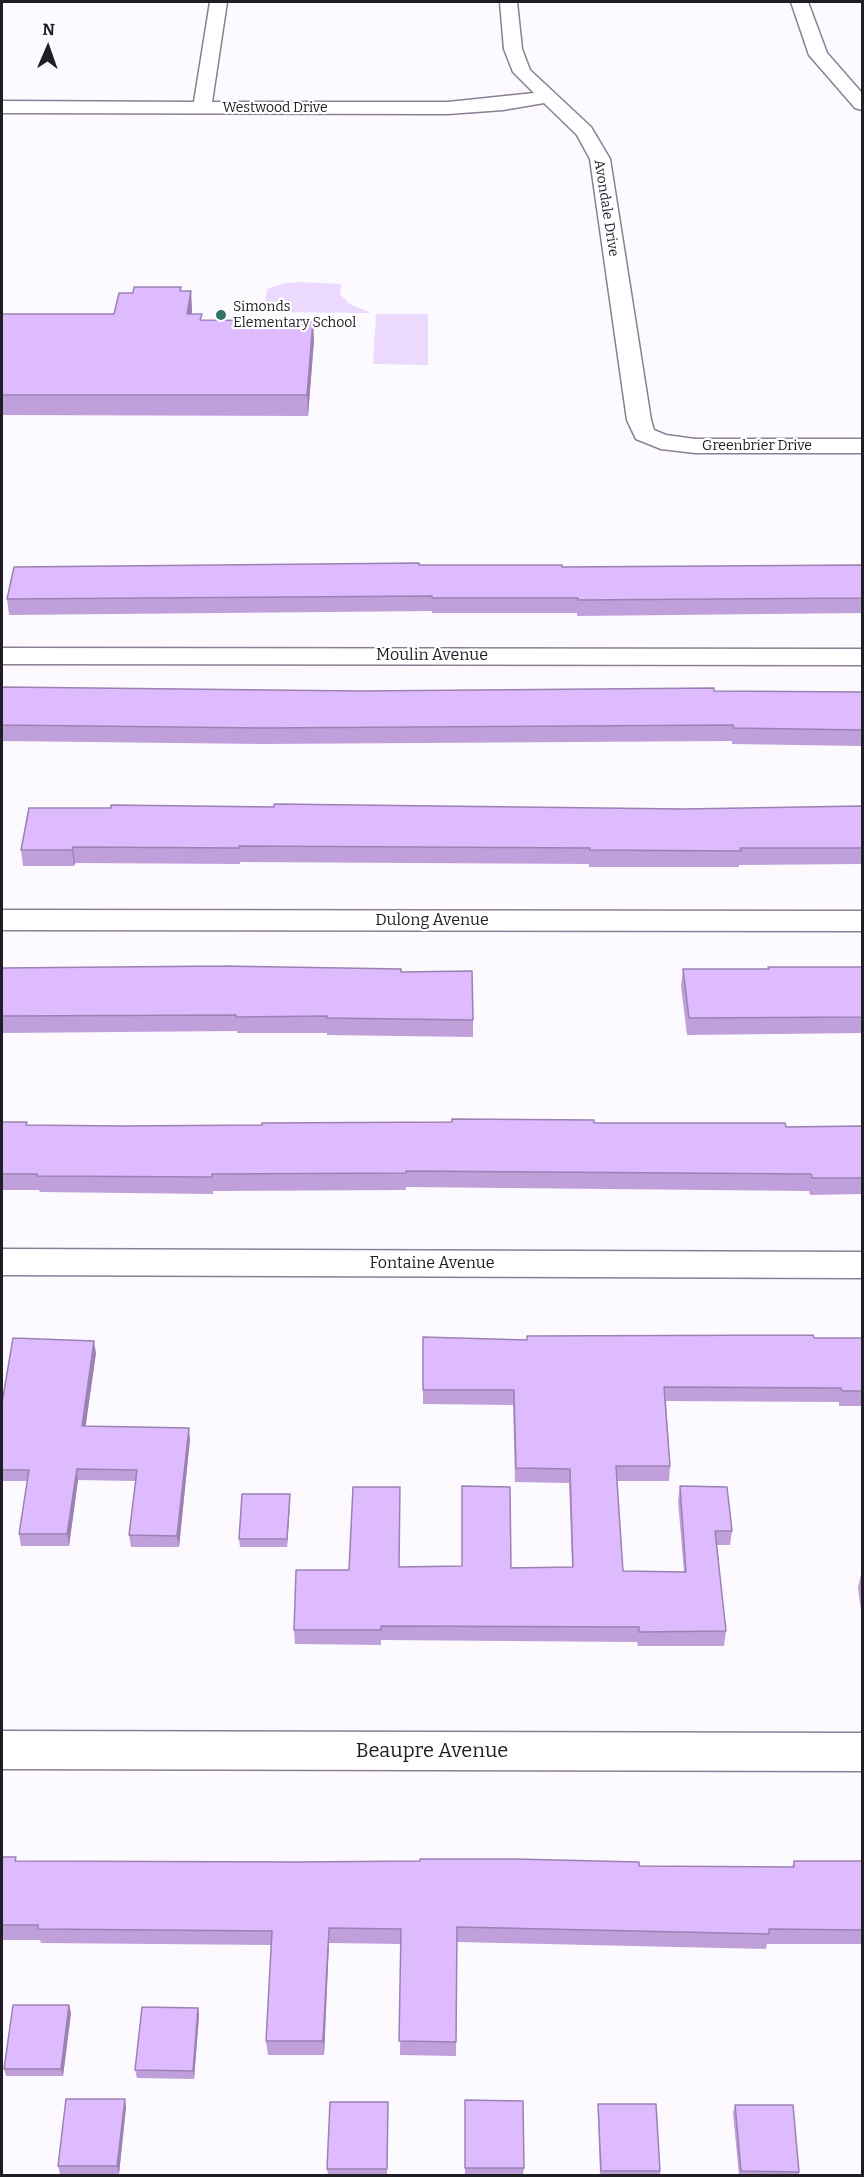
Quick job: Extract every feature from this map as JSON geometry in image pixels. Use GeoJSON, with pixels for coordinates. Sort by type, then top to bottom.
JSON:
{"type":"FeatureCollection","features":[{"type":"Feature","properties":{"kind":"street"},"geometry":{"type":"LineString","coordinates":[[202,108],[218,2]]}},
{"type":"Feature","properties":{"kind":"street","name":"Avondale Drive"},"geometry":{"type":"LineString","coordinates":[[509,2],[516,60],[522,72],[584,131],[600,159],[639,420],[644,434],[652,439]]}},
{"type":"Feature","properties":{"kind":"street"},"geometry":{"type":"LineString","coordinates":[[799,2],[818,55],[862,104]]}},
{"type":"Feature","properties":{"kind":"street","name":"Westwood Drive"},"geometry":{"type":"LineString","coordinates":[[2,107],[448,108],[503,104],[548,97]]}},
{"type":"Feature","properties":{"kind":"street","name":"Greenbrier Drive"},"geometry":{"type":"LineString","coordinates":[[652,439],[676,445],[695,446],[862,446]]}},
{"type":"Feature","properties":{"kind":"street","name":"Moulin Avenue"},"geometry":{"type":"LineString","coordinates":[[2,656],[862,657]]}},
{"type":"Feature","properties":{"kind":"street","name":"Dulong Avenue"},"geometry":{"type":"LineString","coordinates":[[2,920],[862,921]]}},
{"type":"Feature","properties":{"kind":"street","name":"Fontaine Avenue"},"geometry":{"type":"LineString","coordinates":[[2,1262],[862,1265]]}},
{"type":"Feature","properties":{"kind":"street","name":"Beaupre Avenue"},"geometry":{"type":"LineString","coordinates":[[2,1750],[862,1752]]}},
{"type":"Feature","properties":{"kind":"shaded area"},"geometry":{"type":"Polygon","coordinates":[[[285,283],[341,284],[340,294],[350,304],[371,313],[264,312],[267,289],[285,283]]]}},
{"type":"Feature","properties":{"kind":"shaded area"},"geometry":{"type":"Polygon","coordinates":[[[376,314],[428,314],[428,365],[373,364],[376,314]]]}},
{"type":"Feature","properties":{"kind":"building"},"geometry":{"type":"Polygon","coordinates":[[[134,287],[181,287],[180,291],[191,291],[187,314],[202,314],[200,320],[313,321],[307,395],[2,395],[2,314],[114,314],[119,293],[133,293],[134,287]]]}},
{"type":"Feature","properties":{"kind":"building"},"geometry":{"type":"Polygon","coordinates":[[[419,563],[419,565],[562,565],[562,567],[862,565],[862,598],[578,600],[578,598],[432,598],[432,596],[7,599],[14,567],[419,563]]]}},
{"type":"Feature","properties":{"kind":"building"},"geometry":{"type":"Polygon","coordinates":[[[2,687],[360,691],[714,688],[714,691],[862,692],[862,730],[734,728],[733,725],[261,728],[2,725],[2,687]]]}},
{"type":"Feature","properties":{"kind":"building"},"geometry":{"type":"Polygon","coordinates":[[[274,804],[684,809],[862,806],[862,848],[740,848],[741,851],[239,846],[239,848],[73,847],[72,850],[21,850],[29,808],[111,808],[111,805],[274,807],[274,804]]]}},
{"type":"Feature","properties":{"kind":"building"},"geometry":{"type":"Polygon","coordinates":[[[223,966],[401,969],[401,972],[472,971],[473,1020],[327,1018],[327,1016],[236,1017],[236,1015],[2,1016],[2,968],[223,966]]]}},
{"type":"Feature","properties":{"kind":"building"},"geometry":{"type":"Polygon","coordinates":[[[768,967],[862,967],[862,1017],[689,1018],[683,969],[769,969],[768,967]]]}},
{"type":"Feature","properties":{"kind":"building"},"geometry":{"type":"Polygon","coordinates":[[[452,1119],[594,1120],[594,1123],[785,1123],[786,1127],[862,1126],[862,1178],[812,1178],[811,1174],[406,1171],[406,1173],[212,1174],[212,1177],[2,1174],[2,1122],[27,1122],[26,1125],[121,1126],[452,1122],[452,1119]]]}},
{"type":"Feature","properties":{"kind":"building"},"geometry":{"type":"Polygon","coordinates":[[[813,1335],[814,1338],[862,1338],[862,1391],[842,1391],[841,1388],[664,1387],[670,1466],[616,1466],[623,1571],[686,1572],[680,1486],[727,1487],[732,1531],[715,1531],[726,1631],[639,1632],[639,1627],[381,1626],[381,1630],[294,1630],[296,1570],[349,1570],[353,1487],[400,1487],[399,1567],[462,1566],[462,1486],[510,1487],[511,1568],[573,1567],[570,1469],[516,1468],[514,1390],[423,1390],[423,1337],[527,1340],[527,1336],[813,1335]]]}},
{"type":"Feature","properties":{"kind":"building"},"geometry":{"type":"Polygon","coordinates":[[[13,1338],[94,1341],[82,1426],[189,1428],[177,1536],[129,1535],[137,1470],[77,1469],[67,1534],[19,1534],[29,1470],[2,1470],[2,1403],[13,1338]]]}},
{"type":"Feature","properties":{"kind":"building"},"geometry":{"type":"Polygon","coordinates":[[[242,1494],[290,1494],[287,1539],[239,1539],[242,1494]]]}},
{"type":"Feature","properties":{"kind":"building"},"geometry":{"type":"Polygon","coordinates":[[[2,1857],[16,1857],[15,1861],[296,1862],[514,1859],[639,1862],[639,1866],[794,1867],[794,1861],[862,1861],[862,1930],[769,1929],[769,1934],[457,1927],[456,2042],[399,2041],[401,1929],[329,1928],[323,2041],[266,2041],[272,1931],[38,1929],[38,1925],[2,1925],[2,1857]]]}},
{"type":"Feature","properties":{"kind":"building"},"geometry":{"type":"Polygon","coordinates":[[[13,2005],[69,2005],[61,2069],[4,2069],[13,2005]]]}},
{"type":"Feature","properties":{"kind":"building"},"geometry":{"type":"Polygon","coordinates":[[[142,2007],[198,2008],[193,2071],[135,2070],[142,2007]]]}},
{"type":"Feature","properties":{"kind":"building"},"geometry":{"type":"Polygon","coordinates":[[[66,2099],[125,2099],[117,2166],[58,2166],[66,2099]]]}},
{"type":"Feature","properties":{"kind":"building"},"geometry":{"type":"Polygon","coordinates":[[[465,2100],[523,2101],[524,2168],[465,2168],[465,2100]]]}},
{"type":"Feature","properties":{"kind":"building"},"geometry":{"type":"Polygon","coordinates":[[[330,2102],[388,2102],[387,2169],[327,2169],[330,2102]]]}},
{"type":"Feature","properties":{"kind":"building"},"geometry":{"type":"Polygon","coordinates":[[[598,2104],[656,2104],[660,2171],[601,2171],[598,2104]]]}},
{"type":"Feature","properties":{"kind":"building"},"geometry":{"type":"Polygon","coordinates":[[[735,2105],[793,2105],[799,2172],[741,2171],[735,2105]]]}},
{"type":"Feature","properties":{"kind":"place","name":"Simonds Elementary School"},"geometry":{"type":"Point","coordinates":[221,315]}}]}
